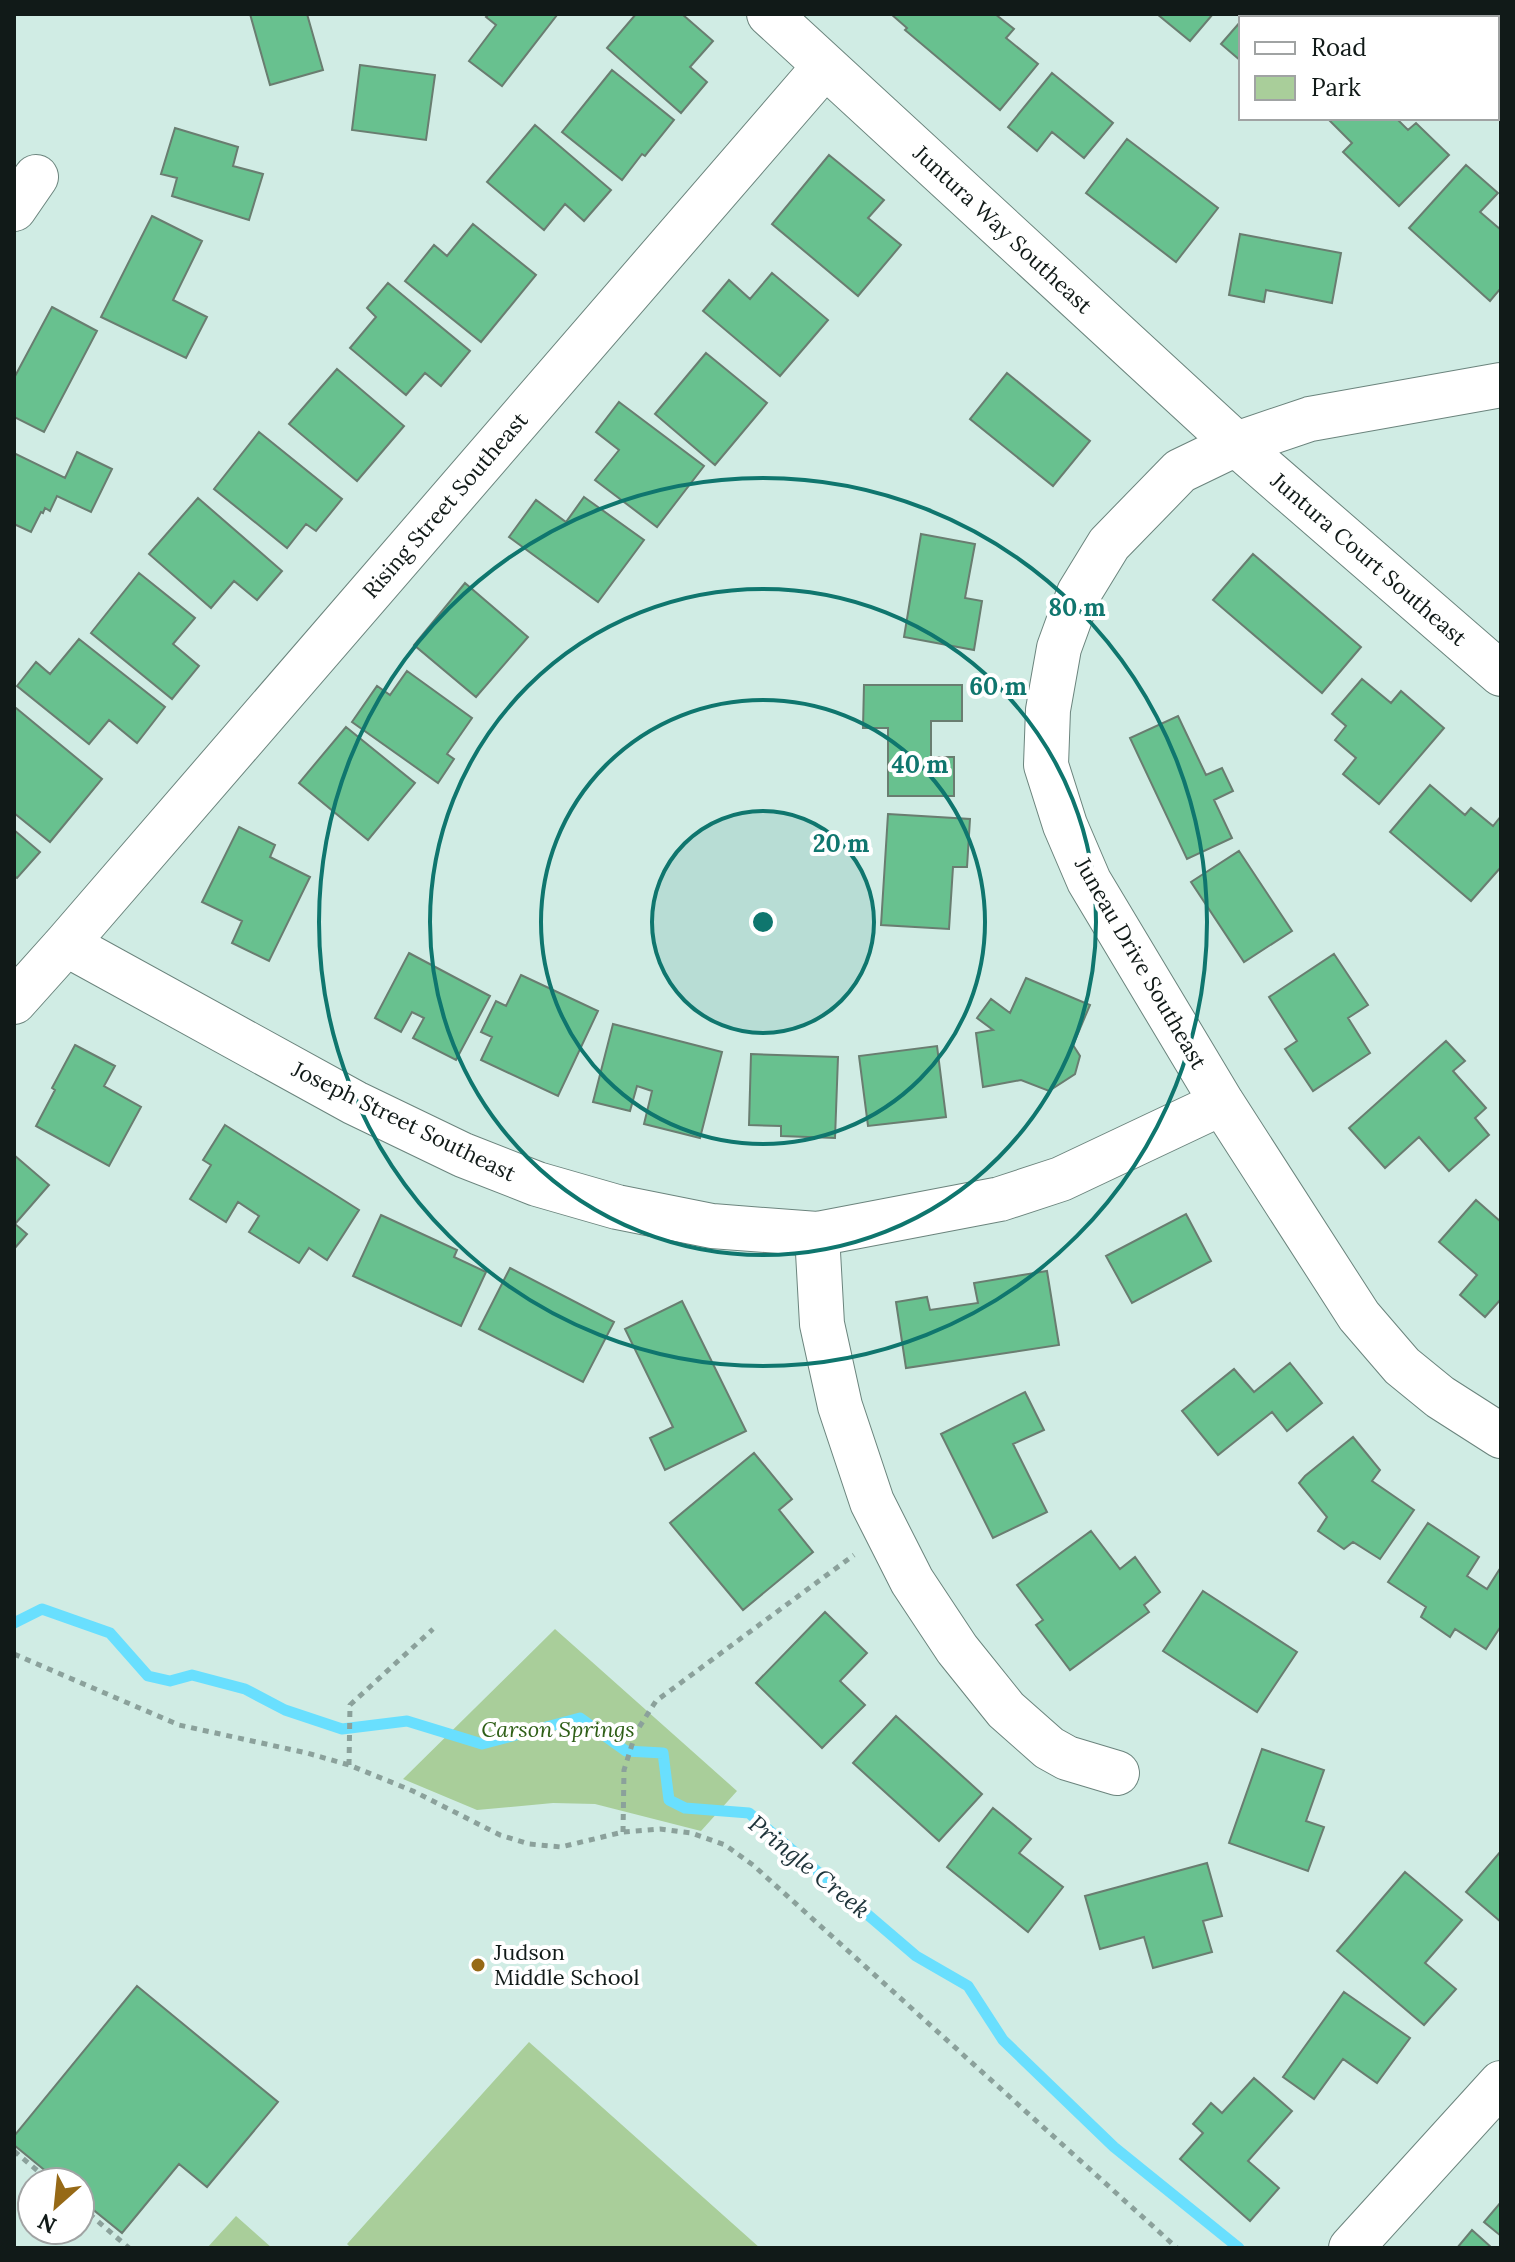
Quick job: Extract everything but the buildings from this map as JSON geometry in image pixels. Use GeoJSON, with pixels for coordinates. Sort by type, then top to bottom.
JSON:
{"type":"FeatureCollection","features":[{"type":"Feature","properties":{"kind":"street","name":"Juntura Way Southeast"},"geometry":{"type":"LineString","coordinates":[[769,14],[1236,444]]}},
{"type":"Feature","properties":{"kind":"street","name":"Rising Street Southeast"},"geometry":{"type":"LineString","coordinates":[[14,1002],[825,66]]}},
{"type":"Feature","properties":{"kind":"street","name":"Juneau Drive Southeast"},"geometry":{"type":"LineString","coordinates":[[1501,385],[1310,419],[1236,444],[1180,471],[1109,544],[1079,593],[1059,648],[1048,710],[1046,765],[1065,825],[1089,881],[1222,1103],[1359,1316],[1402,1366],[1440,1397],[1501,1436]]}},
{"type":"Feature","properties":{"kind":"street","name":"Juntura Court Southeast"},"geometry":{"type":"LineString","coordinates":[[1236,444],[1501,674]]}},
{"type":"Feature","properties":{"kind":"street","name":"Joseph Street Southeast"},"geometry":{"type":"LineString","coordinates":[[66,944],[355,1103],[463,1155],[537,1184],[617,1207],[712,1226],[817,1234],[1000,1199],[1061,1179],[1222,1103]]}},
{"type":"Feature","properties":{"kind":"street"},"geometry":{"type":"LineString","coordinates":[[817,1234],[822,1324],[840,1406],[872,1502],[912,1581],[957,1649],[1006,1710],[1049,1748],[1067,1758],[1117,1773]]}},
{"type":"Feature","properties":{"kind":"street"},"geometry":{"type":"LineString","coordinates":[[1351,2248],[1501,2083]]}},
{"type":"Feature","properties":{"kind":"path"},"geometry":{"type":"LineString","coordinates":[[623,1832],[624,1770],[636,1732],[656,1701],[887,1531]]}},
{"type":"Feature","properties":{"kind":"path"},"geometry":{"type":"LineString","coordinates":[[349,1765],[350,1705],[433,1629]]}},
{"type":"Feature","properties":{"kind":"path"},"geometry":{"type":"LineString","coordinates":[[14,1654],[179,1725],[349,1765],[413,1791],[500,1835],[529,1844],[561,1847],[623,1832],[660,1829],[691,1833],[725,1845],[753,1865],[1177,2248]]}},
{"type":"Feature","properties":{"kind":"path"},"geometry":{"type":"LineString","coordinates":[[14,2151],[32,2166]]}},
{"type":"Feature","properties":{"kind":"path"},"geometry":{"type":"LineString","coordinates":[[96,2220],[129,2248]]}},
{"type":"Feature","properties":{"kind":"green space","name":"Carson Springs"},"geometry":{"type":"Polygon","coordinates":[[[555,1629],[737,1791],[701,1831],[595,1804],[553,1803],[477,1810],[403,1779],[555,1629]]]}},
{"type":"Feature","properties":{"kind":"green space"},"geometry":{"type":"Polygon","coordinates":[[[529,2042],[760,2248],[351,2248],[347,2244],[529,2042]]]}},
{"type":"Feature","properties":{"kind":"green space"},"geometry":{"type":"Polygon","coordinates":[[[236,2216],[272,2248],[207,2248],[236,2216]]]}},
{"type":"Feature","properties":{"kind":"waterway","name":"Pringle Creek"},"geometry":{"type":"LineString","coordinates":[[14,1623],[42,1609],[110,1633],[148,1676],[170,1681],[192,1675],[245,1689],[285,1710],[342,1729],[407,1721],[482,1744],[580,1718],[626,1751],[663,1753],[669,1800],[685,1808],[749,1813],[916,1956],[968,1986],[1003,2040],[1114,2147],[1239,2248]]}},
{"type":"Feature","properties":{"kind":"place","name":"Judson Middle School"},"geometry":{"type":"Point","coordinates":[478,1965]}}]}
